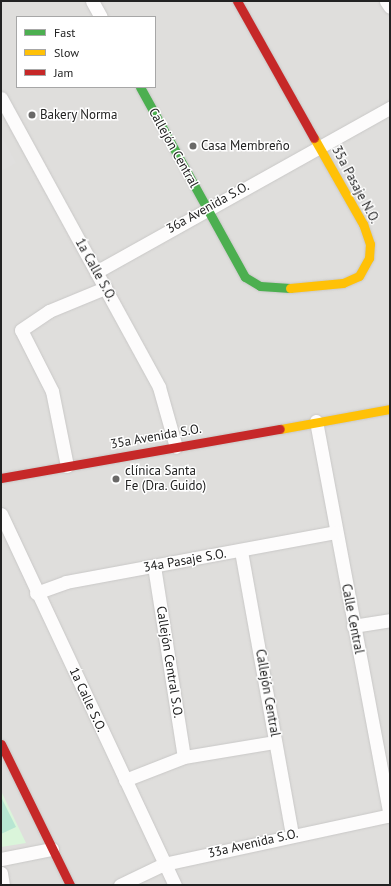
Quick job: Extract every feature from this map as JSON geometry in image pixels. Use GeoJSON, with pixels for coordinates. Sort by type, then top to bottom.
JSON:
{"type":"FeatureCollection","features":[{"type":"Feature","properties":{"kind":"street"},"geometry":{"type":"LineString","coordinates":[[92,1],[100,16]]}},
{"type":"Feature","properties":{"kind":"street","name":"35a Pasaje N.O."},"geometry":{"type":"LineString","coordinates":[[207,208],[245,277],[260,286],[279,289],[343,283],[358,276],[369,258],[370,244],[363,224],[237,1]]}},
{"type":"Feature","properties":{"kind":"street"},"geometry":{"type":"LineString","coordinates":[[386,1],[390,7]]}},
{"type":"Feature","properties":{"kind":"street","name":"Callejón Central"},"geometry":{"type":"LineString","coordinates":[[141,88],[207,208]]}},
{"type":"Feature","properties":{"kind":"street","name":"1a Calle S.O."},"geometry":{"type":"LineString","coordinates":[[1,98],[159,387],[176,447]]}},
{"type":"Feature","properties":{"kind":"street","name":"36a Avenida S.O."},"geometry":{"type":"LineString","coordinates":[[96,272],[207,208],[390,108]]}},
{"type":"Feature","properties":{"kind":"street"},"geometry":{"type":"LineString","coordinates":[[67,466],[52,391],[21,330],[55,308],[104,288]]}},
{"type":"Feature","properties":{"kind":"street","name":"35a Avenida S.O."},"geometry":{"type":"LineString","coordinates":[[1,478],[390,409]]}},
{"type":"Feature","properties":{"kind":"street","name":"Calle Central"},"geometry":{"type":"LineString","coordinates":[[316,421],[335,532],[390,815]]}},
{"type":"Feature","properties":{"kind":"street","name":"1a Calle S.O."},"geometry":{"type":"LineString","coordinates":[[1,514],[36,593],[175,885]]}},
{"type":"Feature","properties":{"kind":"street","name":"34a Pasaje S.O."},"geometry":{"type":"LineString","coordinates":[[36,593],[66,582],[335,532]]}},
{"type":"Feature","properties":{"kind":"street","name":"Callejón Central"},"geometry":{"type":"LineString","coordinates":[[242,550],[292,835]]}},
{"type":"Feature","properties":{"kind":"street","name":"Callejón Central S.O."},"geometry":{"type":"LineString","coordinates":[[154,566],[184,757]]}},
{"type":"Feature","properties":{"kind":"street"},"geometry":{"type":"LineString","coordinates":[[353,626],[390,620]]}},
{"type":"Feature","properties":{"kind":"street"},"geometry":{"type":"LineString","coordinates":[[125,780],[184,757],[276,742]]}},
{"type":"Feature","properties":{"kind":"street"},"geometry":{"type":"LineString","coordinates":[[1,744],[70,885]]}},
{"type":"Feature","properties":{"kind":"street","name":"33a Avenida S.O."},"geometry":{"type":"LineString","coordinates":[[120,885],[164,864],[292,835],[390,815]]}},
{"type":"Feature","properties":{"kind":"street"},"geometry":{"type":"LineString","coordinates":[[1,859],[52,849]]}},
{"type":"Feature","properties":{"kind":"street"},"geometry":{"type":"LineString","coordinates":[[1,873],[3,885]]}},
{"type":"Feature","properties":{"kind":"shaded area"},"geometry":{"type":"Polygon","coordinates":[[[1,1],[390,1],[390,885],[1,885],[1,1]]]}},
{"type":"Feature","properties":{"kind":"shaded area"},"geometry":{"type":"Polygon","coordinates":[[[1,135],[16,163],[1,171],[1,135]]]}},
{"type":"Feature","properties":{"kind":"green space"},"geometry":{"type":"Polygon","coordinates":[[[1,791],[26,843],[1,847],[1,791]]]}},
{"type":"Feature","properties":{"kind":"green space"},"geometry":{"type":"Polygon","coordinates":[[[1,797],[16,827],[1,834],[1,797]]]}},
{"type":"Feature","properties":{"kind":"traffic: fast"},"geometry":{"type":"LineString","coordinates":[[141,88],[245,277],[260,286],[290,288]]}},
{"type":"Feature","properties":{"kind":"traffic: slow"},"geometry":{"type":"LineString","coordinates":[[290,288],[343,283],[359,276],[369,258],[370,244],[363,224],[314,138]]}},
{"type":"Feature","properties":{"kind":"traffic: slow"},"geometry":{"type":"LineString","coordinates":[[280,429],[390,409]]}},
{"type":"Feature","properties":{"kind":"traffic: jam"},"geometry":{"type":"LineString","coordinates":[[237,1],[314,138]]}},
{"type":"Feature","properties":{"kind":"traffic: jam"},"geometry":{"type":"LineString","coordinates":[[1,478],[280,429]]}},
{"type":"Feature","properties":{"kind":"traffic: jam"},"geometry":{"type":"LineString","coordinates":[[1,744],[70,885]]}},
{"type":"Feature","properties":{"kind":"place","name":"Bakery Norma"},"geometry":{"type":"Point","coordinates":[32,115]}},
{"type":"Feature","properties":{"kind":"place","name":"Casa Membreño"},"geometry":{"type":"Point","coordinates":[193,146]}},
{"type":"Feature","properties":{"kind":"place","name":"clínica Santa Fe (Dra. Guido)"},"geometry":{"type":"Point","coordinates":[116,479]}}]}
